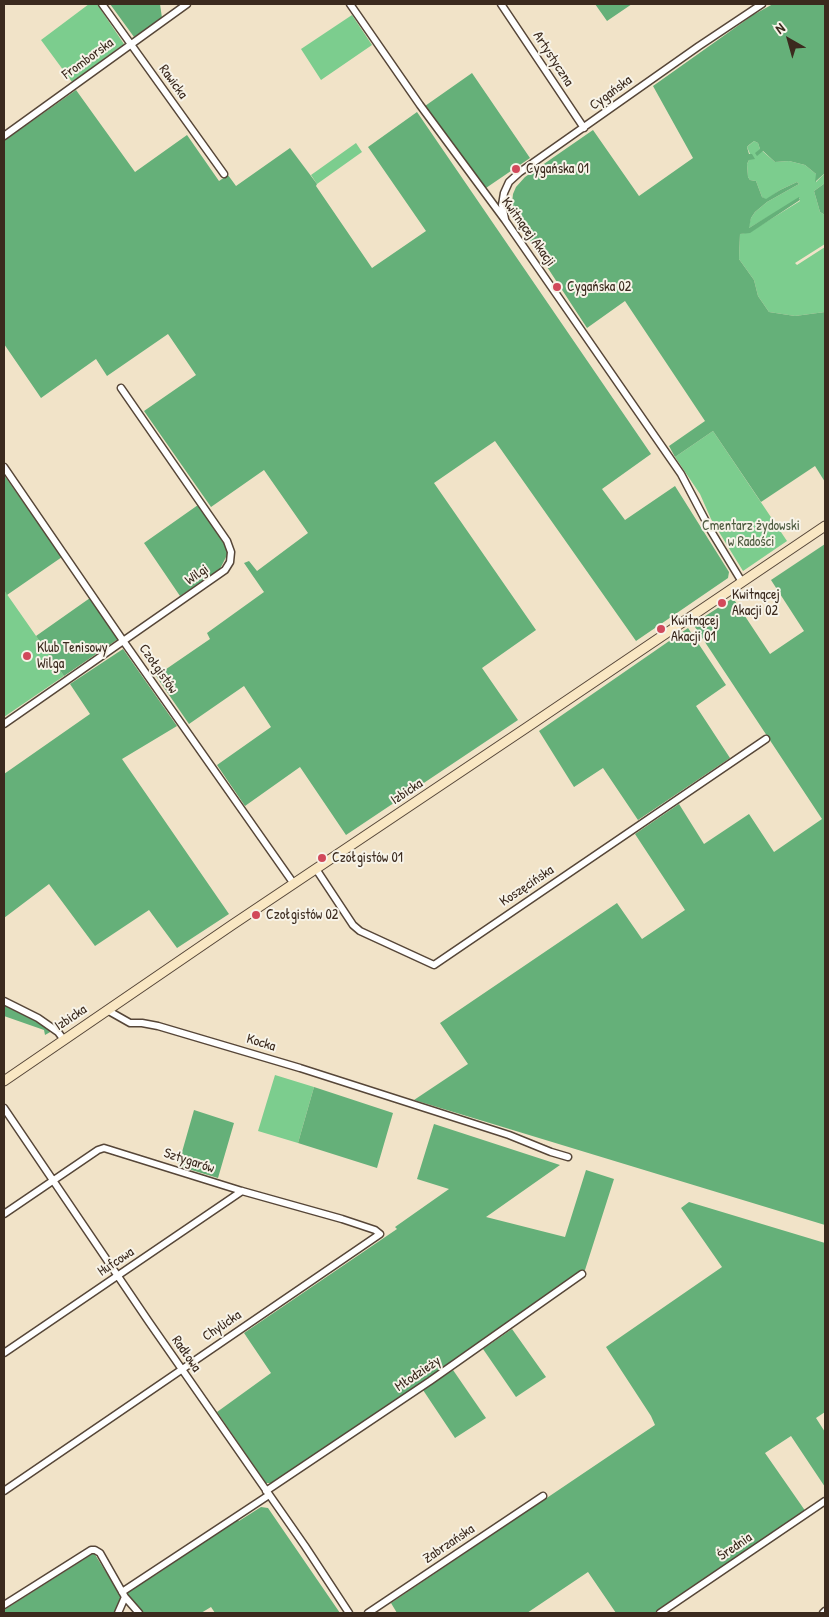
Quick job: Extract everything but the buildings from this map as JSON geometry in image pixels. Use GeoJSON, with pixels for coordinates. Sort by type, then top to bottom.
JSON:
{"type":"FeatureCollection","features":[{"type":"Feature","properties":{"kind":"street","name":"Rawicka"},"geometry":{"type":"LineString","coordinates":[[102,4],[224,174]]}},
{"type":"Feature","properties":{"kind":"street","name":"Fromborska"},"geometry":{"type":"LineString","coordinates":[[4,136],[188,4]]}},
{"type":"Feature","properties":{"kind":"street","name":"Kwitnącej Akacji"},"geometry":{"type":"LineString","coordinates":[[350,4],[420,105],[505,220],[681,474],[711,531],[742,582]]}},
{"type":"Feature","properties":{"kind":"street","name":"Artystyczna"},"geometry":{"type":"LineString","coordinates":[[501,4],[584,128]]}},
{"type":"Feature","properties":{"kind":"street","name":"Cygańska"},"geometry":{"type":"LineString","coordinates":[[505,220],[502,205],[504,193],[510,182],[520,172],[762,4]]}},
{"type":"Feature","properties":{"kind":"street","name":"Wilgi"},"geometry":{"type":"LineString","coordinates":[[4,724],[225,570],[230,562],[231,552],[227,541],[121,388]]}},
{"type":"Feature","properties":{"kind":"street","name":"Czołgistów"},"geometry":{"type":"LineString","coordinates":[[4,467],[294,884]]}},
{"type":"Feature","properties":{"kind":"street","name":"Izbicka"},"geometry":{"type":"LineString","coordinates":[[4,1081],[316,868],[825,526]]}},
{"type":"Feature","properties":{"kind":"street","name":"Koszęcińska"},"geometry":{"type":"LineString","coordinates":[[316,868],[352,925],[360,931],[434,965],[766,740]]}},
{"type":"Feature","properties":{"kind":"street"},"geometry":{"type":"LineString","coordinates":[[4,1001],[38,1018],[58,1032],[64,1040]]}},
{"type":"Feature","properties":{"kind":"street","name":"Kocka"},"geometry":{"type":"LineString","coordinates":[[107,1010],[130,1023],[158,1026],[309,1071],[509,1135],[568,1157]]}},
{"type":"Feature","properties":{"kind":"street","name":"Radłowa"},"geometry":{"type":"LineString","coordinates":[[4,1108],[349,1613]]}},
{"type":"Feature","properties":{"kind":"street","name":"Sztygarów"},"geometry":{"type":"LineString","coordinates":[[4,1214],[98,1150],[104,1148],[242,1191],[342,1219],[375,1230],[380,1234]]}},
{"type":"Feature","properties":{"kind":"street","name":"Hufcowa"},"geometry":{"type":"LineString","coordinates":[[4,1353],[242,1191]]}},
{"type":"Feature","properties":{"kind":"street","name":"Chylicka"},"geometry":{"type":"LineString","coordinates":[[4,1491],[181,1368],[380,1234]]}},
{"type":"Feature","properties":{"kind":"street","name":"Młodzieży"},"geometry":{"type":"LineString","coordinates":[[123,1595],[582,1274]]}},
{"type":"Feature","properties":{"kind":"street","name":"Zabrzańska"},"geometry":{"type":"LineString","coordinates":[[368,1613],[543,1496]]}},
{"type":"Feature","properties":{"kind":"street","name":"Średnia"},"geometry":{"type":"LineString","coordinates":[[660,1613],[825,1501]]}},
{"type":"Feature","properties":{"kind":"street"},"geometry":{"type":"LineString","coordinates":[[4,1605],[90,1550],[100,1553],[123,1595],[139,1613]]}},
{"type":"Feature","properties":{"kind":"street"},"geometry":{"type":"LineString","coordinates":[[118,1613],[123,1595]]}},
{"type":"Feature","properties":{"kind":"green space"},"geometry":{"type":"Polygon","coordinates":[[[89,4],[97,4],[124,44],[72,82],[41,40],[89,4]]]}},
{"type":"Feature","properties":{"kind":"green space"},"geometry":{"type":"Polygon","coordinates":[[[110,4],[160,4],[162,18],[134,37],[110,4]]]}},
{"type":"Feature","properties":{"kind":"green space"},"geometry":{"type":"Polygon","coordinates":[[[595,4],[632,4],[607,21],[595,4]]]}},
{"type":"Feature","properties":{"kind":"green space"},"geometry":{"type":"Polygon","coordinates":[[[773,4],[825,4],[825,173],[815,182],[816,174],[805,165],[789,161],[775,162],[763,151],[757,156],[755,153],[760,149],[758,143],[754,141],[747,147],[749,154],[752,154],[755,159],[749,160],[747,164],[748,177],[750,180],[756,181],[762,197],[766,199],[797,182],[799,184],[767,202],[755,212],[751,218],[749,228],[799,197],[800,200],[750,233],[740,234],[739,259],[754,280],[758,296],[769,312],[795,316],[825,312],[825,482],[815,466],[761,502],[713,431],[675,457],[669,446],[705,421],[625,301],[587,328],[517,221],[513,213],[512,203],[516,187],[525,177],[593,130],[639,196],[693,158],[653,86],[753,15],[773,4]]]}},
{"type":"Feature","properties":{"kind":"green space"},"geometry":{"type":"Polygon","coordinates":[[[352,15],[372,45],[321,80],[301,49],[352,15]]]}},
{"type":"Feature","properties":{"kind":"green space"},"geometry":{"type":"Polygon","coordinates":[[[472,73],[530,158],[483,190],[425,106],[472,73]]]}},
{"type":"Feature","properties":{"kind":"green space"},"geometry":{"type":"Polygon","coordinates":[[[76,90],[135,172],[187,135],[219,181],[228,175],[236,186],[290,148],[317,184],[316,186],[372,268],[426,231],[368,147],[417,112],[651,454],[602,489],[625,520],[675,486],[729,572],[728,578],[636,641],[495,441],[434,483],[536,630],[482,668],[518,720],[346,835],[300,767],[245,806],[217,765],[271,727],[244,686],[189,724],[156,676],[210,639],[207,633],[264,592],[244,563],[249,561],[257,571],[308,533],[264,470],[211,507],[144,411],[196,375],[168,334],[107,376],[96,359],[41,398],[4,344],[4,141],[76,90]]]}},
{"type":"Feature","properties":{"kind":"green space"},"geometry":{"type":"Polygon","coordinates":[[[754,141],[775,162],[789,161],[805,165],[816,174],[816,182],[825,173],[825,183],[814,191],[820,212],[825,215],[825,244],[795,263],[797,265],[825,247],[825,312],[795,316],[769,312],[758,296],[754,280],[739,259],[740,234],[750,232],[800,201],[800,198],[749,228],[751,218],[755,212],[767,202],[799,184],[797,182],[780,190],[766,200],[762,197],[756,181],[750,180],[748,177],[747,164],[752,154],[750,154],[747,147],[754,141]]]}},
{"type":"Feature","properties":{"kind":"green space"},"geometry":{"type":"Polygon","coordinates":[[[356,143],[362,152],[317,184],[311,175],[356,143]]]}},
{"type":"Feature","properties":{"kind":"green space"},"geometry":{"type":"Polygon","coordinates":[[[825,183],[825,215],[820,212],[814,191],[825,183]]]}},
{"type":"Feature","properties":{"kind":"green space","name":"Cmentarz żydowski w Radości"},"geometry":{"type":"Polygon","coordinates":[[[713,431],[787,541],[743,571],[711,519],[700,494],[675,457],[713,431]]]}},
{"type":"Feature","properties":{"kind":"green space"},"geometry":{"type":"Polygon","coordinates":[[[4,475],[62,557],[7,595],[4,590],[4,475]]]}},
{"type":"Feature","properties":{"kind":"green space"},"geometry":{"type":"Polygon","coordinates":[[[198,505],[227,548],[228,553],[220,569],[180,596],[144,543],[198,505]]]}},
{"type":"Feature","properties":{"kind":"green space"},"geometry":{"type":"Polygon","coordinates":[[[825,544],[825,1225],[414,1100],[468,1064],[440,1023],[617,903],[642,939],[685,910],[635,834],[679,804],[704,844],[749,814],[774,852],[822,819],[693,624],[733,598],[770,654],[804,631],[771,580],[825,544]]]}},
{"type":"Feature","properties":{"kind":"green space","name":"Klub Tenisowy Wilga"},"geometry":{"type":"Polygon","coordinates":[[[4,590],[64,676],[4,717],[4,590]]]}},
{"type":"Feature","properties":{"kind":"green space"},"geometry":{"type":"Polygon","coordinates":[[[90,598],[118,639],[64,676],[36,636],[90,598]]]}},
{"type":"Feature","properties":{"kind":"green space"},"geometry":{"type":"Polygon","coordinates":[[[688,628],[726,685],[696,706],[730,758],[638,820],[603,768],[574,787],[539,731],[688,628]]]}},
{"type":"Feature","properties":{"kind":"green space"},"geometry":{"type":"Polygon","coordinates":[[[123,649],[177,726],[122,759],[229,914],[177,948],[149,910],[95,946],[49,884],[4,918],[4,774],[90,714],[70,684],[123,649]]]}},
{"type":"Feature","properties":{"kind":"green space"},"geometry":{"type":"Polygon","coordinates":[[[4,1004],[45,1024],[52,1031],[45,1035],[44,1030],[4,1016],[4,1004]]]}},
{"type":"Feature","properties":{"kind":"green space"},"geometry":{"type":"Polygon","coordinates":[[[275,1075],[314,1087],[298,1143],[258,1131],[275,1075]]]}},
{"type":"Feature","properties":{"kind":"green space"},"geometry":{"type":"Polygon","coordinates":[[[314,1087],[393,1113],[377,1168],[298,1143],[314,1087]]]}},
{"type":"Feature","properties":{"kind":"green space"},"geometry":{"type":"Polygon","coordinates":[[[194,1110],[234,1123],[218,1178],[178,1166],[194,1110]]]}},
{"type":"Feature","properties":{"kind":"green space"},"geometry":{"type":"Polygon","coordinates":[[[434,1124],[560,1165],[486,1217],[565,1237],[586,1170],[614,1179],[585,1270],[453,1363],[273,1483],[266,1483],[217,1412],[271,1373],[244,1333],[397,1229],[395,1227],[449,1189],[417,1179],[434,1124]]]}},
{"type":"Feature","properties":{"kind":"green space"},"geometry":{"type":"Polygon","coordinates":[[[689,1202],[825,1243],[825,1412],[816,1418],[825,1432],[825,1487],[791,1436],[765,1453],[806,1512],[657,1613],[616,1613],[588,1572],[527,1613],[397,1613],[391,1603],[655,1425],[606,1347],[722,1267],[681,1208],[689,1202]]]}},
{"type":"Feature","properties":{"kind":"green space"},"geometry":{"type":"Polygon","coordinates":[[[512,1329],[546,1377],[516,1397],[483,1349],[512,1329]]]}},
{"type":"Feature","properties":{"kind":"green space"},"geometry":{"type":"Polygon","coordinates":[[[453,1370],[486,1418],[455,1438],[423,1390],[453,1370]]]}},
{"type":"Feature","properties":{"kind":"green space"},"geometry":{"type":"Polygon","coordinates":[[[261,1507],[268,1508],[340,1613],[215,1613],[211,1607],[201,1613],[144,1613],[124,1593],[157,1574],[237,1519],[239,1521],[261,1507]]]}},
{"type":"Feature","properties":{"kind":"green space"},"geometry":{"type":"Polygon","coordinates":[[[94,1553],[121,1596],[115,1613],[4,1613],[4,1610],[94,1553]]]}},
{"type":"Feature","properties":{"kind":"place","name":"Cygańska 01"},"geometry":{"type":"Point","coordinates":[516,169]}},
{"type":"Feature","properties":{"kind":"place","name":"Cygańska 02"},"geometry":{"type":"Point","coordinates":[557,287]}},
{"type":"Feature","properties":{"kind":"place","name":"Kwitnącej Akacji 02"},"geometry":{"type":"Point","coordinates":[722,603]}},
{"type":"Feature","properties":{"kind":"place","name":"Kwitnącej Akacji 01"},"geometry":{"type":"Point","coordinates":[661,629]}},
{"type":"Feature","properties":{"kind":"place","name":"Klub Tenisowy Wilga"},"geometry":{"type":"Point","coordinates":[27,656]}},
{"type":"Feature","properties":{"kind":"place","name":"Czołgistów 01"},"geometry":{"type":"Point","coordinates":[322,858]}},
{"type":"Feature","properties":{"kind":"place","name":"Czołgistów 02"},"geometry":{"type":"Point","coordinates":[256,915]}}]}
